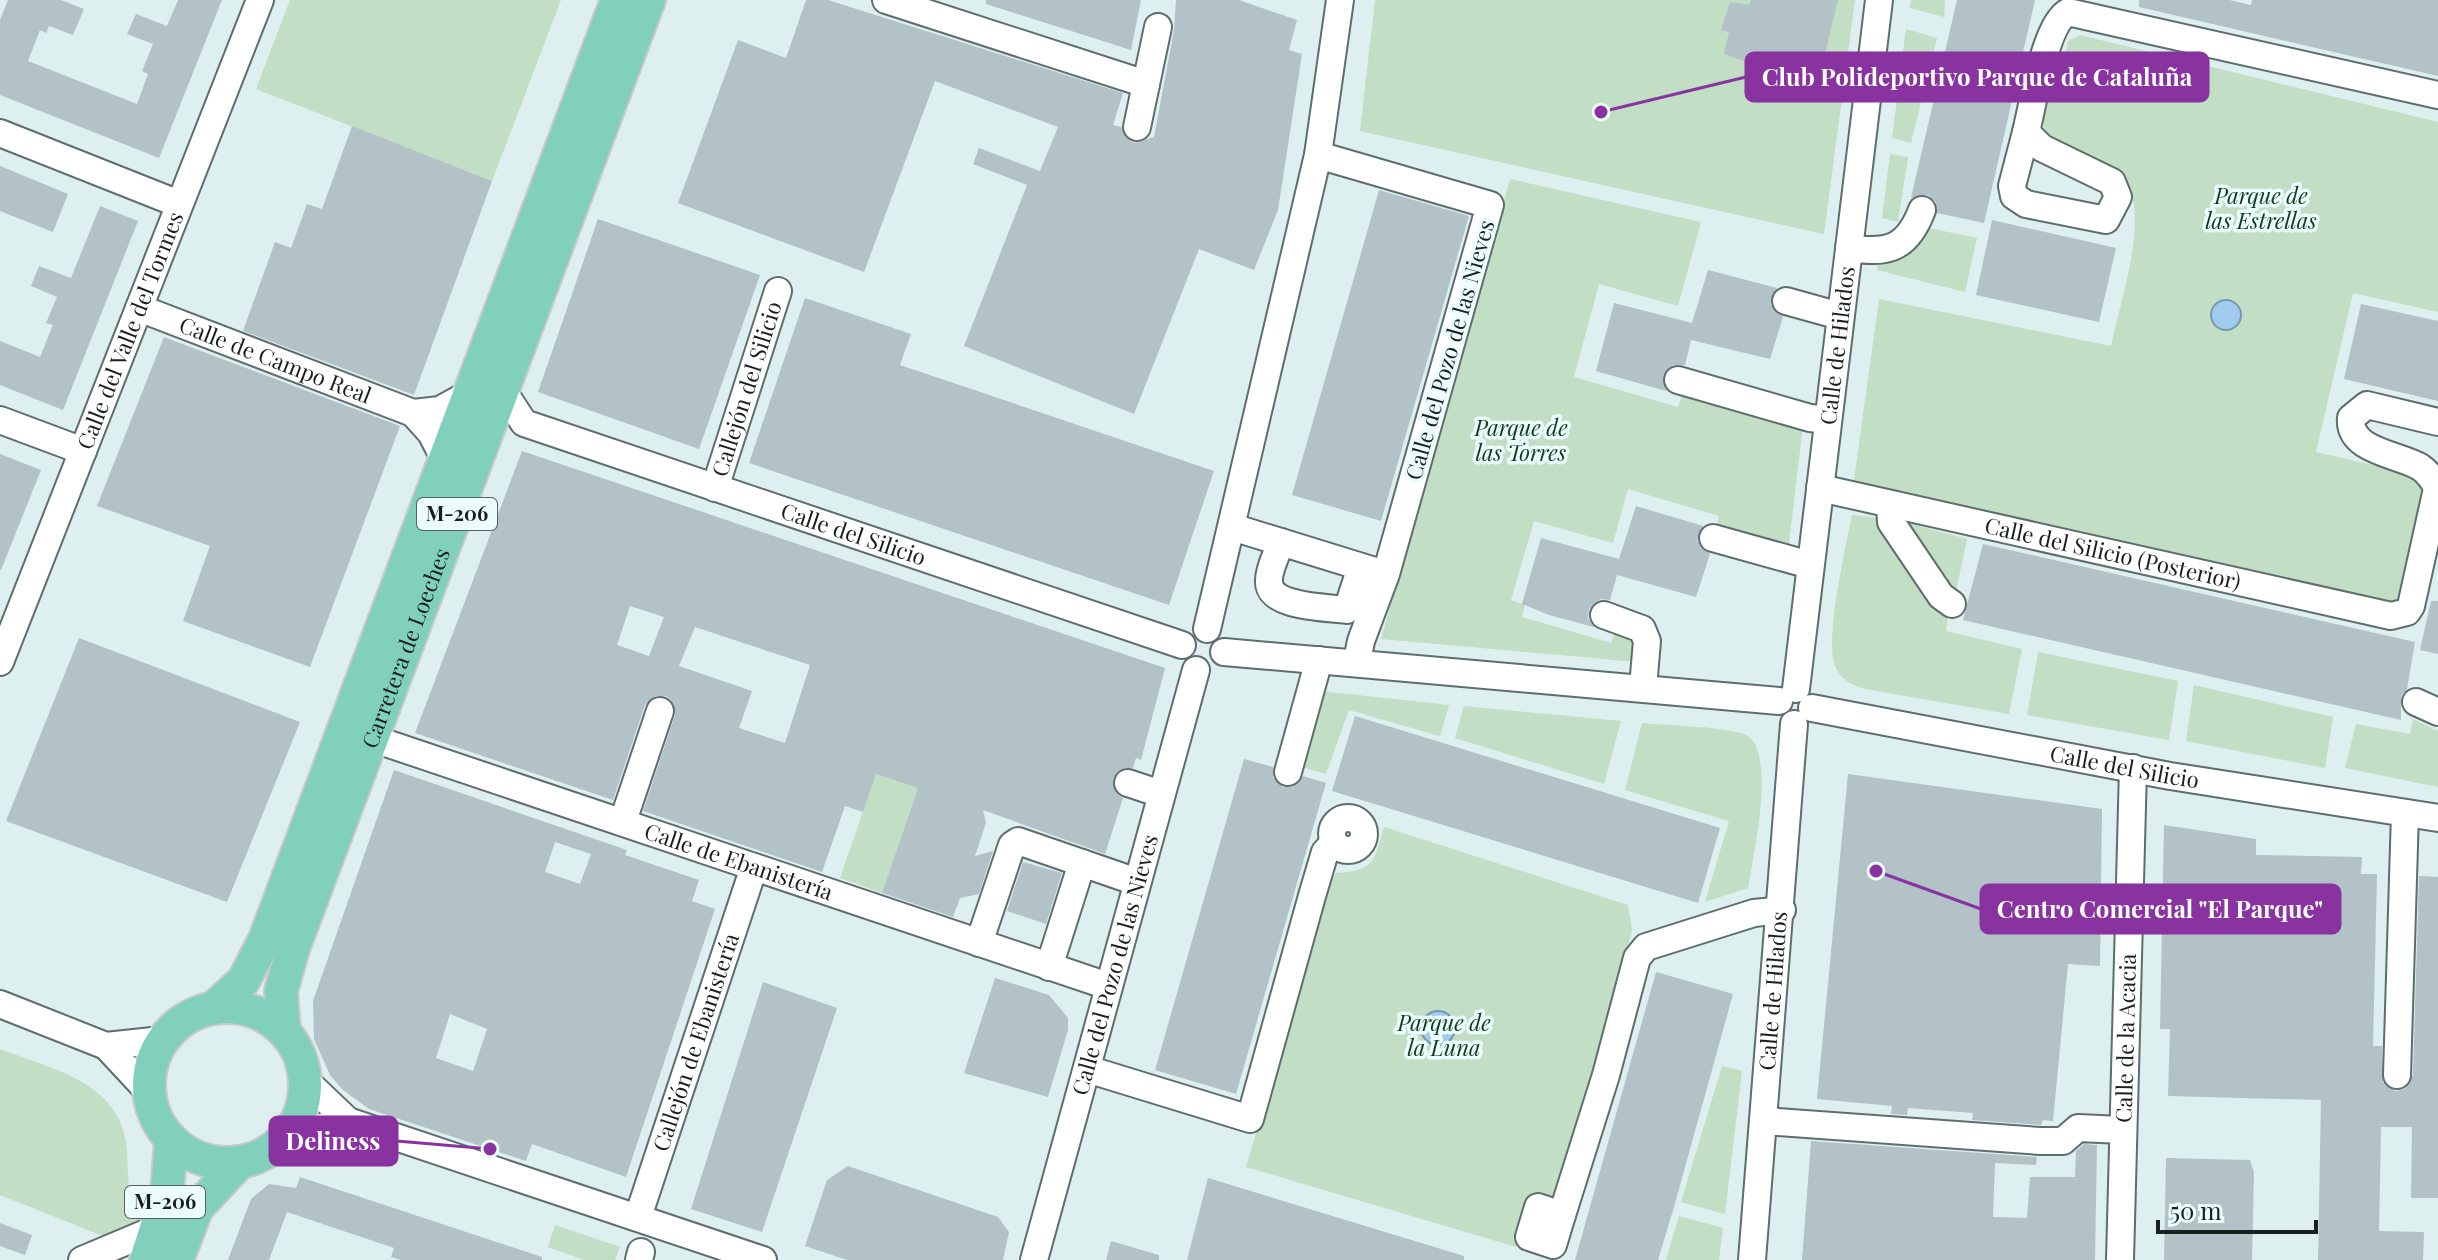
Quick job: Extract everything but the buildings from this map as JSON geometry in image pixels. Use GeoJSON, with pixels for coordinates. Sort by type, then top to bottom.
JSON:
{"type":"FeatureCollection","features":[{"type":"Feature","properties":{"kind":"main road","name":"Carretera de Loeches"},"geometry":{"type":"LineString","coordinates":[[215,1007],[244,980],[265,939],[617,0]]}},
{"type":"Feature","properties":{"kind":"main road","name":"Carretera de Loeches"},"geometry":{"type":"LineString","coordinates":[[284,1032],[281,991],[289,963],[649,0]]}},
{"type":"Feature","properties":{"kind":"main road"},"geometry":{"type":"LineString","coordinates":[[215,1007],[235,1007],[258,1013],[284,1032]]}},
{"type":"Feature","properties":{"kind":"main road","name":"M-206"},"geometry":{"type":"LineString","coordinates":[[162,1040],[179,1022],[215,1007]]}},
{"type":"Feature","properties":{"kind":"main road","name":"M-206"},"geometry":{"type":"LineString","coordinates":[[284,1032],[295,1047],[305,1080]]}},
{"type":"Feature","properties":{"kind":"main road"},"geometry":{"type":"LineString","coordinates":[[162,1040],[151,1062],[148,1091],[156,1119],[171,1141]]}},
{"type":"Feature","properties":{"kind":"main road"},"geometry":{"type":"LineString","coordinates":[[287,1135],[299,1115],[305,1080]]}},
{"type":"Feature","properties":{"kind":"main road","name":"M-206"},"geometry":{"type":"LineString","coordinates":[[171,1141],[192,1155],[213,1162],[240,1162],[272,1149],[287,1135]]}},
{"type":"Feature","properties":{"kind":"main road","name":"M-206"},"geometry":{"type":"LineString","coordinates":[[146,1260],[158,1228],[171,1169],[171,1141]]}},
{"type":"Feature","properties":{"kind":"main road","name":"M-206"},"geometry":{"type":"LineString","coordinates":[[177,1260],[197,1208],[240,1162]]}},
{"type":"Feature","properties":{"kind":"street","name":"Calle del Valle del Tormes"},"geometry":{"type":"LineString","coordinates":[[0,662],[260,0]]}},
{"type":"Feature","properties":{"kind":"street"},"geometry":{"type":"LineString","coordinates":[[886,0],[1146,84]]}},
{"type":"Feature","properties":{"kind":"street"},"geometry":{"type":"LineString","coordinates":[[1207,629],[1318,155],[1340,0]]}},
{"type":"Feature","properties":{"kind":"street","name":"Calle de Hilados"},"geometry":{"type":"LineString","coordinates":[[1752,1260],[1782,910],[1795,705],[1879,0]]}},
{"type":"Feature","properties":{"kind":"street"},"geometry":{"type":"LineString","coordinates":[[2026,132],[2052,32],[2061,16],[2068,12],[2438,95]]}},
{"type":"Feature","properties":{"kind":"street"},"geometry":{"type":"LineString","coordinates":[[1137,127],[1158,27]]}},
{"type":"Feature","properties":{"kind":"street"},"geometry":{"type":"LineString","coordinates":[[0,133],[179,204]]}},
{"type":"Feature","properties":{"kind":"street","name":"Calle del Pozo de las Nieves"},"geometry":{"type":"LineString","coordinates":[[1318,155],[1490,205],[1373,570],[1357,661]]}},
{"type":"Feature","properties":{"kind":"street"},"geometry":{"type":"LineString","coordinates":[[1849,248],[1876,252],[1891,249],[1903,242],[1922,210]]}},
{"type":"Feature","properties":{"kind":"street","name":"Callejón del Silicio"},"geometry":{"type":"LineString","coordinates":[[715,488],[778,291]]}},
{"type":"Feature","properties":{"kind":"street"},"geometry":{"type":"LineString","coordinates":[[1786,301],[1840,316]]}},
{"type":"Feature","properties":{"kind":"street","name":"Calle de Campo Real"},"geometry":{"type":"LineString","coordinates":[[139,308],[413,413]]}},
{"type":"Feature","properties":{"kind":"street"},"geometry":{"type":"LineString","coordinates":[[1678,380],[1810,418],[1828,420]]}},
{"type":"Feature","properties":{"kind":"street"},"geometry":{"type":"LineString","coordinates":[[487,438],[524,423],[503,391]]}},
{"type":"Feature","properties":{"kind":"street"},"geometry":{"type":"LineString","coordinates":[[413,413],[440,410],[469,394]]}},
{"type":"Feature","properties":{"kind":"street"},"geometry":{"type":"LineString","coordinates":[[2438,422],[2367,405],[2351,418],[2350,427],[2354,436],[2364,443],[2422,468],[2438,486]]}},
{"type":"Feature","properties":{"kind":"street"},"geometry":{"type":"LineString","coordinates":[[413,413],[431,433],[445,460]]}},
{"type":"Feature","properties":{"kind":"street"},"geometry":{"type":"LineString","coordinates":[[0,420],[83,451]]}},
{"type":"Feature","properties":{"kind":"street","name":"Calle del Silicio"},"geometry":{"type":"LineString","coordinates":[[524,423],[1182,645]]}},
{"type":"Feature","properties":{"kind":"street","name":"Calle del Silicio (Posterior)"},"geometry":{"type":"LineString","coordinates":[[1820,488],[2391,616],[2407,612],[2414,598],[2438,486]]}},
{"type":"Feature","properties":{"kind":"street"},"geometry":{"type":"LineString","coordinates":[[1890,504],[1891,522],[1941,596],[1952,604]]}},
{"type":"Feature","properties":{"kind":"street"},"geometry":{"type":"LineString","coordinates":[[1232,527],[1373,570],[1347,610],[1285,601],[1273,594],[1268,582],[1281,542]]}},
{"type":"Feature","properties":{"kind":"street"},"geometry":{"type":"LineString","coordinates":[[1713,538],[1810,565]]}},
{"type":"Feature","properties":{"kind":"street"},"geometry":{"type":"LineString","coordinates":[[1604,615],[1642,629],[1647,641],[1643,687]]}},
{"type":"Feature","properties":{"kind":"street"},"geometry":{"type":"LineString","coordinates":[[1207,629],[1217,634],[1224,652],[1218,663],[1207,670],[1196,670],[1187,664],[1182,645],[1195,630],[1207,629]]}},
{"type":"Feature","properties":{"kind":"street","name":"Calle del Silicio"},"geometry":{"type":"LineString","coordinates":[[1224,652],[1643,687],[1795,705],[2133,768],[2438,818]]}},
{"type":"Feature","properties":{"kind":"street"},"geometry":{"type":"LineString","coordinates":[[1288,772],[1319,660]]}},
{"type":"Feature","properties":{"kind":"street","name":"Calle del Pozo de las Nieves"},"geometry":{"type":"LineString","coordinates":[[1034,1260],[1196,670]]}},
{"type":"Feature","properties":{"kind":"street"},"geometry":{"type":"LineString","coordinates":[[623,821],[660,711]]}},
{"type":"Feature","properties":{"kind":"street","name":"Calle de Ebanistería"},"geometry":{"type":"LineString","coordinates":[[371,738],[1108,986]]}},
{"type":"Feature","properties":{"kind":"street","name":"Calle de la Acacia"},"geometry":{"type":"LineString","coordinates":[[2120,1260],[2133,768]]}},
{"type":"Feature","properties":{"kind":"street"},"geometry":{"type":"LineString","coordinates":[[1128,783],[1161,794]]}},
{"type":"Feature","properties":{"kind":"street"},"geometry":{"type":"LineString","coordinates":[[2397,1075],[2405,813]]}},
{"type":"Feature","properties":{"kind":"street"},"geometry":{"type":"LineString","coordinates":[[979,943],[1012,845],[1018,841],[1137,882]]}},
{"type":"Feature","properties":{"kind":"street"},"geometry":{"type":"LineString","coordinates":[[1087,1069],[1250,1119],[1316,881],[1325,852],[1334,843]]}},
{"type":"Feature","properties":{"kind":"street"},"geometry":{"type":"LineString","coordinates":[[1049,967],[1082,863]]}},
{"type":"Feature","properties":{"kind":"street","name":"Callejón de Ebanistería"},"geometry":{"type":"LineString","coordinates":[[638,1217],[754,867]]}},
{"type":"Feature","properties":{"kind":"street"},"geometry":{"type":"LineString","coordinates":[[1562,1215],[1606,1075],[1637,958],[1646,947],[1754,913],[1782,910]]}},
{"type":"Feature","properties":{"kind":"street"},"geometry":{"type":"LineString","coordinates":[[0,1004],[106,1046],[148,1091]]}},
{"type":"Feature","properties":{"kind":"street"},"geometry":{"type":"LineString","coordinates":[[106,1046],[162,1040]]}},
{"type":"Feature","properties":{"kind":"street"},"geometry":{"type":"LineString","coordinates":[[305,1080],[348,1121],[763,1260]]}},
{"type":"Feature","properties":{"kind":"street"},"geometry":{"type":"LineString","coordinates":[[287,1135],[348,1121]]}},
{"type":"Feature","properties":{"kind":"street"},"geometry":{"type":"LineString","coordinates":[[1765,1121],[2041,1130],[2063,1141],[2078,1128],[2122,1130]]}},
{"type":"Feature","properties":{"kind":"street"},"geometry":{"type":"LineString","coordinates":[[82,1260],[158,1228]]}},
{"type":"Feature","properties":{"kind":"green space"},"geometry":{"type":"Polygon","coordinates":[[[290,0],[561,0],[492,181],[256,89],[290,0]]]}},
{"type":"Feature","properties":{"kind":"green space"},"geometry":{"type":"Polygon","coordinates":[[[1375,0],[1855,0],[1824,234],[1360,131],[1375,0]]]}},
{"type":"Feature","properties":{"kind":"green space"},"geometry":{"type":"Polygon","coordinates":[[[1911,0],[1945,0],[1944,17],[1910,8],[1911,0]]]}},
{"type":"Feature","properties":{"kind":"green space"},"geometry":{"type":"Polygon","coordinates":[[[1906,29],[1937,38],[1911,143],[1892,138],[1906,29]]]}},
{"type":"Feature","properties":{"kind":"green space","name":"Parque de las Estrellas"},"geometry":{"type":"Polygon","coordinates":[[[2080,35],[2438,122],[2438,312],[2353,293],[2316,452],[2416,475],[2429,485],[2401,603],[2005,517],[1854,480],[1879,299],[2111,346],[2133,247],[2135,227],[2131,193],[2121,177],[2107,167],[2060,147],[2049,138],[2043,123],[2046,101],[2055,103],[2068,41],[2080,35]]]}},
{"type":"Feature","properties":{"kind":"green space"},"geometry":{"type":"Polygon","coordinates":[[[1890,154],[1908,157],[1898,222],[1882,218],[1890,154]]]}},
{"type":"Feature","properties":{"kind":"green space","name":"Parque de las Torres"},"geometry":{"type":"Polygon","coordinates":[[[1510,179],[1701,222],[1678,306],[1599,284],[1574,377],[1678,407],[1684,390],[1803,425],[1788,552],[1716,529],[1719,516],[1628,489],[1613,543],[1534,521],[1511,600],[1525,605],[1522,617],[1611,643],[1616,630],[1637,636],[1637,662],[1381,639],[1510,179]]]}},
{"type":"Feature","properties":{"kind":"green space"},"geometry":{"type":"Polygon","coordinates":[[[1924,227],[1977,238],[1965,292],[1877,270],[1879,262],[1924,227]]]}},
{"type":"Feature","properties":{"kind":"green space"},"geometry":{"type":"Polygon","coordinates":[[[1852,515],[1879,518],[1948,612],[1946,631],[2022,649],[2009,714],[1865,689],[1841,676],[1833,656],[1832,638],[1852,515]]]}},
{"type":"Feature","properties":{"kind":"green space"},"geometry":{"type":"Polygon","coordinates":[[[1904,522],[1967,539],[1955,596],[1904,522]]]}},
{"type":"Feature","properties":{"kind":"green space"},"geometry":{"type":"Polygon","coordinates":[[[2038,652],[2178,681],[2169,740],[2027,715],[2038,652]]]}},
{"type":"Feature","properties":{"kind":"green space"},"geometry":{"type":"Polygon","coordinates":[[[2194,685],[2333,717],[2325,768],[2186,741],[2194,685]]]}},
{"type":"Feature","properties":{"kind":"green space"},"geometry":{"type":"Polygon","coordinates":[[[1320,691],[1449,705],[1440,736],[1349,710],[1326,774],[1299,766],[1320,691]]]}},
{"type":"Feature","properties":{"kind":"green space"},"geometry":{"type":"Polygon","coordinates":[[[1464,706],[1621,721],[1604,784],[1455,738],[1464,706]]]}},
{"type":"Feature","properties":{"kind":"green space"},"geometry":{"type":"Polygon","coordinates":[[[2413,719],[2438,731],[2438,787],[2345,768],[2356,724],[2410,734],[2413,719]]]}},
{"type":"Feature","properties":{"kind":"green space"},"geometry":{"type":"Polygon","coordinates":[[[1642,723],[1741,733],[1748,736],[1756,747],[1762,785],[1748,888],[1705,902],[1729,821],[1625,790],[1642,723]]]}},
{"type":"Feature","properties":{"kind":"green space"},"geometry":{"type":"Polygon","coordinates":[[[876,774],[918,788],[882,893],[840,878],[876,774]]]}},
{"type":"Feature","properties":{"kind":"green space","name":"Parque de la Luna"},"geometry":{"type":"Polygon","coordinates":[[[1384,827],[1628,905],[1632,931],[1557,1197],[1532,1192],[1516,1247],[1246,1167],[1331,879],[1336,873],[1366,867],[1375,856],[1384,827]]]}},
{"type":"Feature","properties":{"kind":"green space"},"geometry":{"type":"Polygon","coordinates":[[[0,1049],[75,1078],[107,1102],[118,1118],[125,1137],[131,1198],[151,1207],[148,1219],[113,1240],[0,1195],[0,1049]]]}},
{"type":"Feature","properties":{"kind":"green space"},"geometry":{"type":"Polygon","coordinates":[[[1722,1066],[1742,1071],[1725,1214],[1681,1202],[1722,1066]]]}},
{"type":"Feature","properties":{"kind":"green space"},"geometry":{"type":"Polygon","coordinates":[[[1679,1216],[1723,1228],[1719,1260],[1666,1260],[1679,1216]]]}},
{"type":"Feature","properties":{"kind":"green space"},"geometry":{"type":"Polygon","coordinates":[[[555,1225],[620,1247],[615,1260],[584,1260],[548,1247],[555,1225]]]}},
{"type":"Feature","properties":{"kind":"water"},"geometry":{"type":"Polygon","coordinates":[[[2226,300],[2237,304],[2241,315],[2237,326],[2226,330],[2215,326],[2211,315],[2215,304],[2226,300]]]}},
{"type":"Feature","properties":{"kind":"water"},"geometry":{"type":"Polygon","coordinates":[[[1438,1011],[1450,1016],[1455,1028],[1450,1040],[1438,1045],[1426,1040],[1421,1028],[1426,1016],[1438,1011]]]}},
{"type":"Feature","properties":{"kind":"place","name":"Club Polideportivo Parque de Cataluña"},"geometry":{"type":"Point","coordinates":[1601,112]}},
{"type":"Feature","properties":{"kind":"place","name":"Centro Comercial \"El Parque\""},"geometry":{"type":"Point","coordinates":[1876,871]}},
{"type":"Feature","properties":{"kind":"place","name":"Deliness"},"geometry":{"type":"Point","coordinates":[490,1149]}}]}
